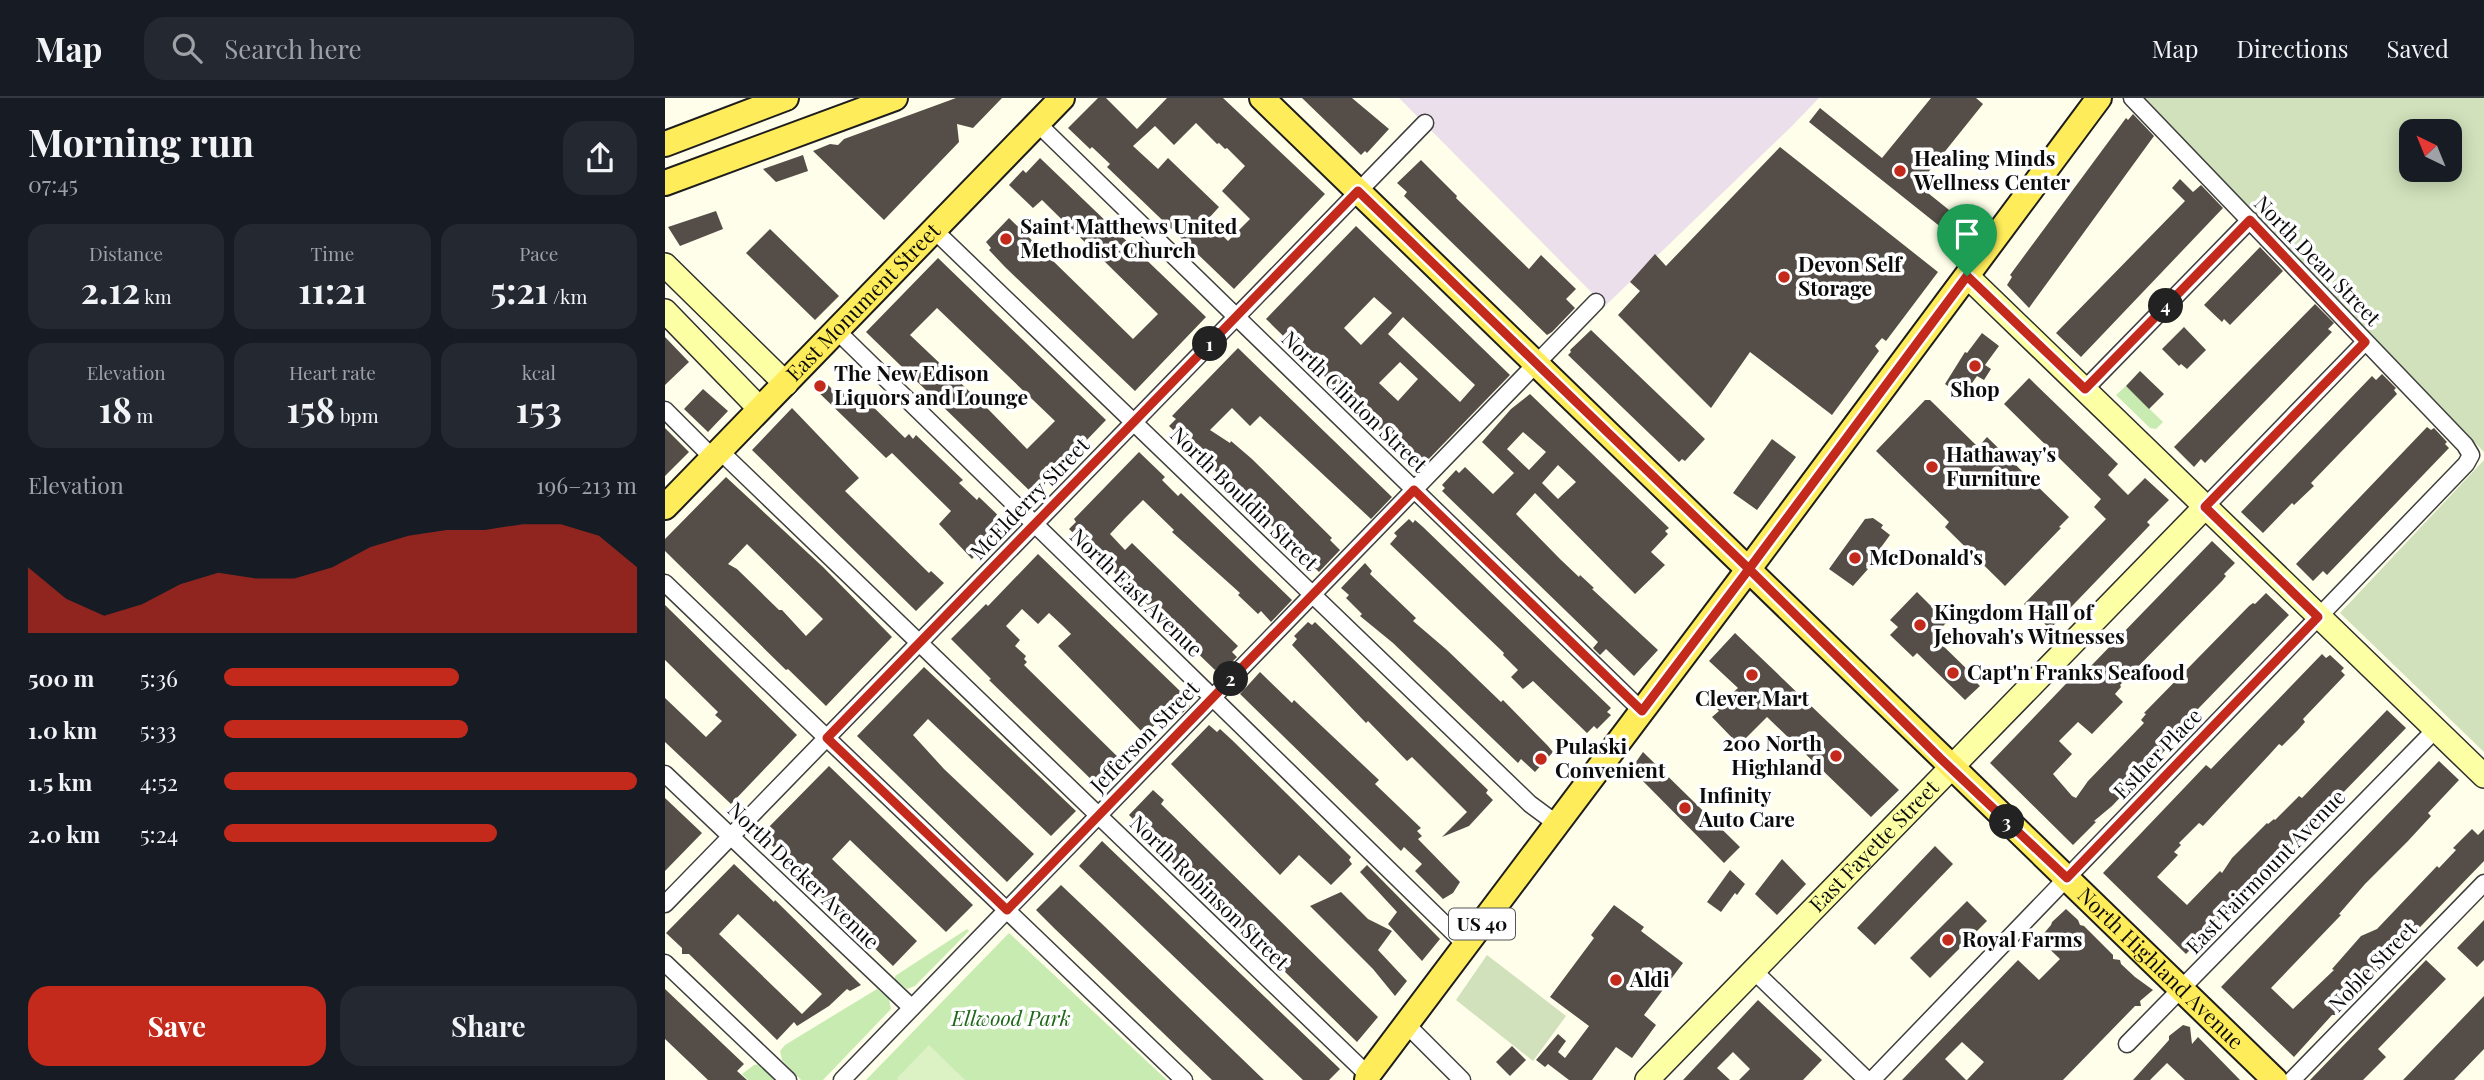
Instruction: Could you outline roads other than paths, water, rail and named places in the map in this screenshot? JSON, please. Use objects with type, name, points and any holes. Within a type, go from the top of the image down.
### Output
[{"type":"main road","points":[[665,144],[786,98]]},
{"type":"main road","points":[[665,183],[895,98]]},
{"type":"main road","name":"East Monument Street","points":[[665,507],[1062,98]]},
{"type":"main road","name":"North Highland Avenue","points":[[1262,98],[2275,1080]]},
{"type":"main road","name":"US 40","points":[[1364,1078],[1749,569],[2099,98]]},
{"type":"street","name":"North Dean Street","points":[[2131,98],[2471,455]]},
{"type":"street","name":"North Clinton Street","points":[[1037,123],[1642,711]]},
{"type":"street","name":"McElderry Street","points":[[665,904],[1425,123]]},
{"type":"street","points":[[2085,389],[2250,220]]},
{"type":"street","name":"North Bouldin Street","points":[[934,230],[1530,804],[1557,824]]},
{"type":"street","points":[[665,265],[786,384]]},
{"type":"street","points":[[1967,276],[2484,776]]},
{"type":"street","name":"Jefferson Street","points":[[842,1080],[1596,302]]},
{"type":"street","points":[[665,312],[760,409]]},
{"type":"street","name":"North East Avenue","points":[[836,330],[1466,945]]},
{"type":"street","name":"East Fayette Street","points":[[1647,1080],[2365,342]]},
{"type":"street","name":"North Robinson Street","points":[[665,411],[716,454],[920,642],[1364,1078]]},
{"type":"street","name":"Esther Place","points":[[1870,1080],[2466,464],[2471,455]]},
{"type":"street","points":[[665,583],[1184,1080]]},
{"type":"street","name":"East Fairmount Avenue","points":[[2127,1044],[2436,729]]},
{"type":"street","name":"North Decker Avenue","points":[[665,774],[912,1008]]},
{"type":"street","name":"Noble Street","points":[[2292,1080],[2484,883]]},
{"type":"street","points":[[665,963],[788,1080]]},
{"type":"street","points":[[1754,971],[1870,1080]]},
{"type":"street","points":[[1406,1024],[1462,1080]]},
{"type":"place","name":"Healing Minds Wellness Center","points":[[1900,171]]},
{"type":"place","name":"Saint Matthews United Methodist Church","points":[[1006,239]]},
{"type":"place","name":"Devon Self Storage","points":[[1784,277]]},
{"type":"place","name":"Shop","points":[[1975,366]]},
{"type":"place","name":"The New Edison Liquors and Lounge","points":[[820,386]]},
{"type":"place","name":"Hathaway's Furniture","points":[[1932,467]]},
{"type":"place","name":"McDonald's","points":[[1855,558]]},
{"type":"place","name":"Kingdom Hall of Jehovah's Witnesses","points":[[1920,625]]},
{"type":"place","name":"Capt'n Franks Seafood","points":[[1953,673]]},
{"type":"place","name":"Clever Mart","points":[[1752,675]]},
{"type":"place","name":"200 North Highland","points":[[1836,756]]},
{"type":"place","name":"Pulaski Convenient","points":[[1541,759]]},
{"type":"place","name":"Infinity Auto Care","points":[[1685,808]]},
{"type":"place","name":"Royal Farms","points":[[1948,940]]},
{"type":"place","name":"Aldi","points":[[1616,980]]},
{"type":"park label","name":"Ellwood Park","points":[[1011,1019]]}]
